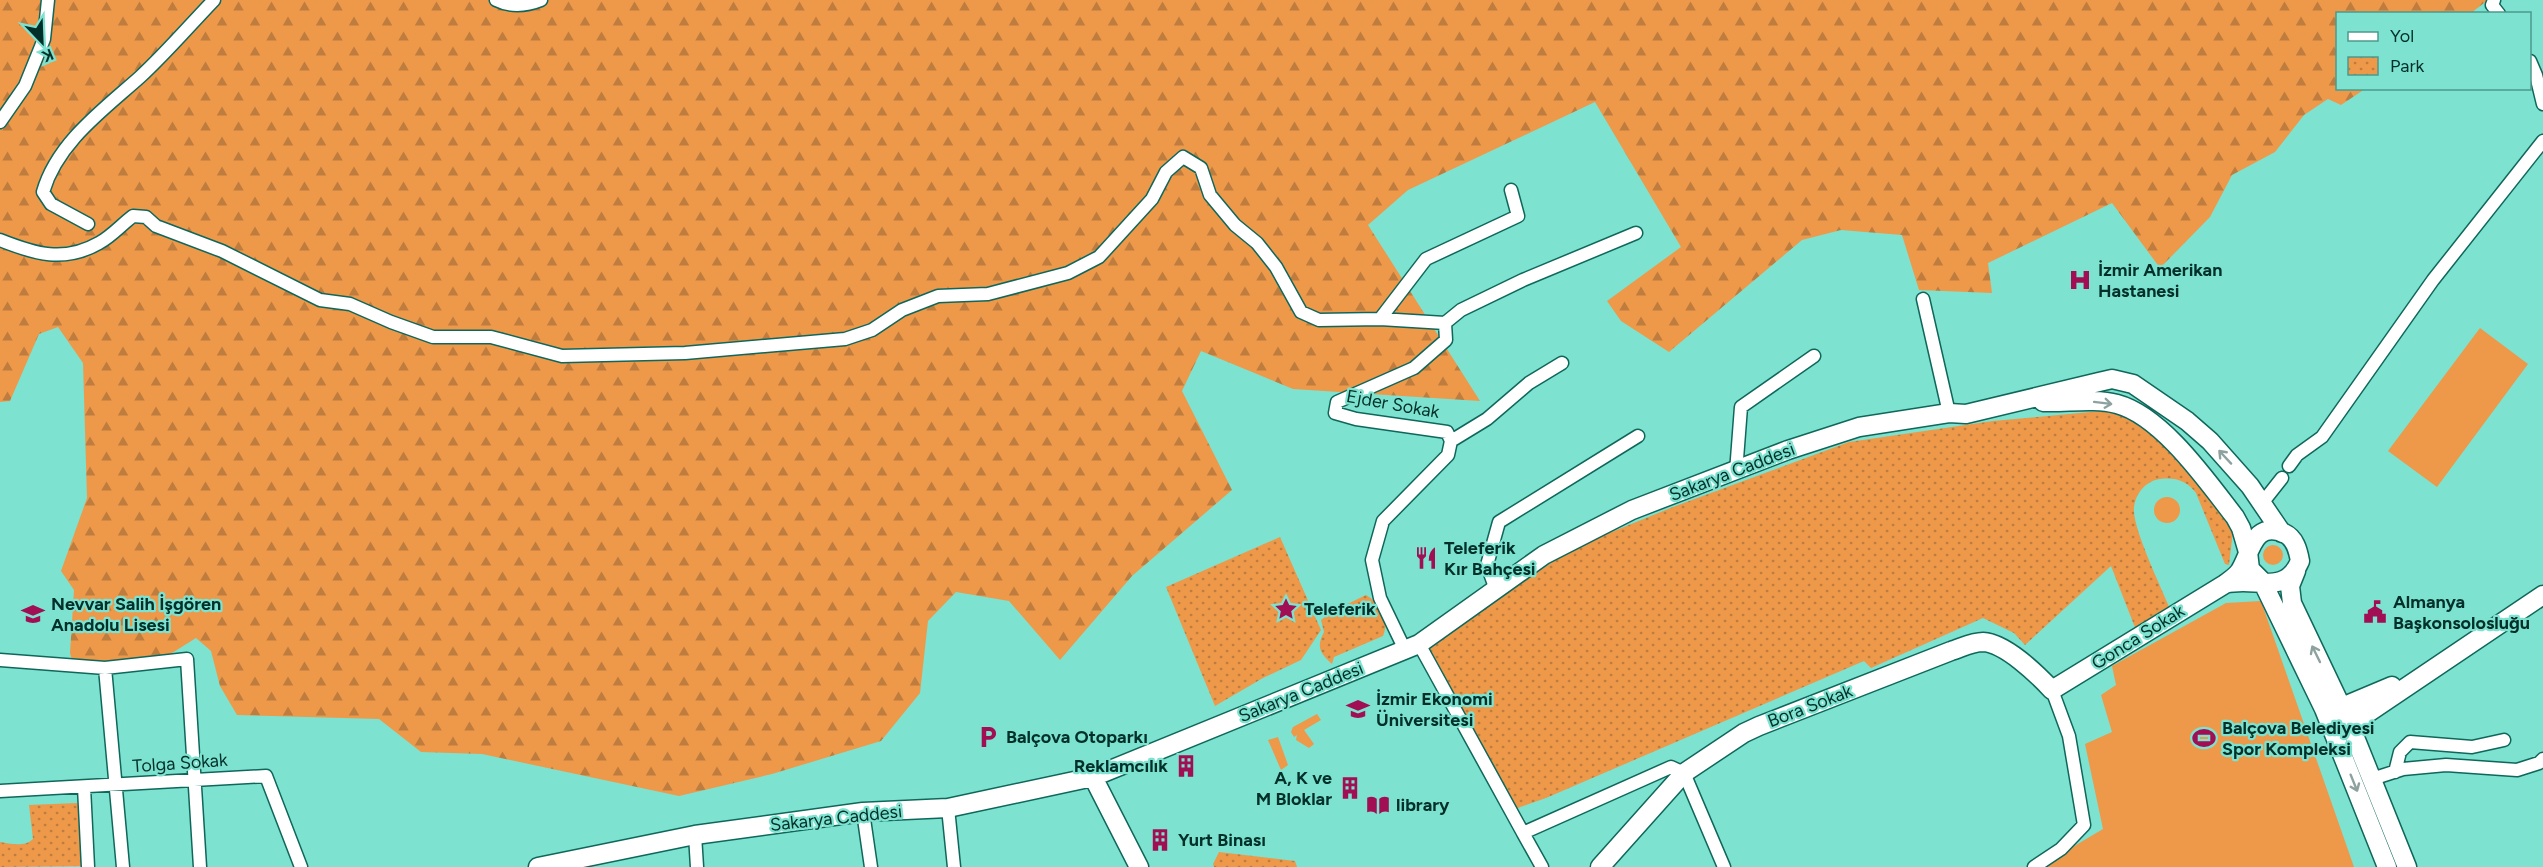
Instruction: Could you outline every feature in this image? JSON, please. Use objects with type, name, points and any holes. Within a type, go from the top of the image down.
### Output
[{"type":"main road","name":"Sakarya Caddesi","points":[[538,867],[694,835],[863,812],[948,808],[1093,777],[1412,647],[1544,555],[1632,510],[1737,472],[1788,450],[1859,427],[1949,413],[1966,414],[2099,381],[2123,380],[2133,384],[2187,421],[2210,441],[2263,502],[2282,532]]},
{"type":"main road","name":"Sakarya Caddesi","points":[[2024,401],[2096,401],[2116,404],[2141,416],[2183,454],[2235,517],[2248,552]]},
{"type":"main road","points":[[2225,585],[2239,572],[2254,540],[2260,535],[2268,531],[2282,532],[2294,541],[2300,561],[2290,586],[2292,603],[2333,708],[2388,867]]},
{"type":"main road","points":[[2248,552],[2250,569],[2262,581],[2333,708],[2350,725],[2407,867]]},
{"type":"main road","points":[[2225,585],[2238,581],[2262,581],[2276,584],[2290,577],[2296,570]]},
{"type":"main road","name":"Gonca Sokak","points":[[2052,690],[2225,585]]},
{"type":"main road","points":[[2350,725],[2543,595]]},
{"type":"main road","name":"Bora Sokak","points":[[1600,867],[1684,773],[1744,733],[1759,726],[1982,642],[1997,646],[2016,658],[2052,690]]},
{"type":"main road","points":[[2333,708],[2432,669]]},
{"type":"main road","points":[[1093,777],[1139,867]]},
{"type":"street","points":[[0,122],[25,86],[44,39],[48,0]]},
{"type":"street","points":[[88,224],[51,204],[43,192],[48,173],[89,120],[141,76],[214,0]]},
{"type":"street","points":[[496,0],[507,6],[532,4],[541,0]]},
{"type":"street","points":[[2531,66],[2536,75],[2543,104]]},
{"type":"street","points":[[2289,466],[2296,456],[2322,437],[2433,280],[2543,141]]},
{"type":"street","points":[[0,240],[46,256],[79,253],[100,243],[133,216],[146,217],[156,226],[222,251],[320,300],[351,304],[433,337],[491,337],[562,356],[686,353],[845,339],[872,330],[902,310],[938,296],[988,294],[1068,273],[1099,257],[1152,200],[1166,172],[1183,157],[1201,168],[1210,195],[1235,225],[1257,243],[1276,267],[1301,312],[1319,320],[1380,319],[1445,323],[1461,310],[1523,280],[1635,233]]},
{"type":"street","points":[[1380,319],[1426,259],[1518,216],[1511,190]]},
{"type":"street","points":[[1923,299],[1949,413]]},
{"type":"street","name":"Ejder Sokak","points":[[1445,323],[1446,340],[1414,368],[1337,402],[1335,413],[1356,419],[1447,432],[1451,441],[1448,455],[1383,521],[1372,560],[1380,598],[1412,647],[1542,867]]},
{"type":"street","points":[[1737,472],[1741,407],[1814,356]]},
{"type":"street","points":[[1451,441],[1487,419],[1529,382],[1562,363]]},
{"type":"street","points":[[1496,590],[1487,565],[1499,522],[1638,436]]},
{"type":"street","points":[[2263,502],[2282,478]]},
{"type":"street","points":[[0,660],[105,668],[187,659],[200,867]]},
{"type":"street","points":[[105,668],[123,867]]},
{"type":"street","points":[[2034,867],[2061,849],[2084,825],[2069,736],[2052,690]]},
{"type":"street","points":[[2395,772],[2400,752],[2410,742],[2472,747],[2504,740]]},
{"type":"street","points":[[2372,779],[2395,772],[2446,765],[2517,770],[2543,759]]},
{"type":"street","points":[[1523,833],[1671,767],[1684,773],[1724,867]]},
{"type":"street","name":"Tolga Sokak","points":[[0,791],[266,776],[301,867]]},
{"type":"street","points":[[84,787],[88,867]]},
{"type":"street","points":[[948,808],[954,867]]},
{"type":"street","points":[[863,812],[871,867]]},
{"type":"street","points":[[694,835],[697,867]]},
{"type":"green space","points":[[0,0],[2488,0],[2472,12],[2336,12],[2336,90],[2364,90],[2341,105],[2328,99],[2304,115],[2275,152],[2232,175],[2210,217],[2160,268],[2112,203],[1988,263],[1992,293],[1919,290],[1902,235],[1841,230],[1802,240],[1669,352],[1621,321],[1607,301],[1681,247],[1595,102],[1408,190],[1368,225],[1480,401],[1293,389],[1201,351],[1182,391],[1232,490],[1132,576],[1060,660],[1009,601],[956,592],[928,621],[920,693],[881,741],[772,774],[679,796],[482,754],[421,752],[379,719],[237,715],[220,686],[211,651],[196,638],[164,658],[74,667],[70,653],[74,590],[61,571],[87,498],[83,363],[58,327],[39,334],[10,401],[0,402]]},
{"type":"green space","points":[[2480,328],[2528,364],[2437,487],[2388,451]]},
{"type":"green space","points":[[2101,411],[2126,416],[2157,438],[2223,513],[2233,531],[2229,565],[2225,564],[2193,489],[2181,481],[2171,479],[2154,480],[2144,486],[2135,501],[2135,521],[2143,546],[2170,609],[2136,630],[2111,566],[2025,645],[2014,633],[1983,618],[1871,668],[1864,661],[1546,798],[1515,809],[1427,646],[1575,547],[1673,507],[1849,442],[1993,421]]},
{"type":"green space","points":[[2167,497],[2176,501],[2180,510],[2176,519],[2167,523],[2158,519],[2154,510],[2158,501]]},
{"type":"green space","points":[[1280,537],[1321,630],[1301,660],[1263,678],[1215,706],[1166,587]]},
{"type":"green space","points":[[2273,545],[2280,548],[2283,555],[2280,562],[2273,565],[2266,562],[2263,555],[2266,548]]},
{"type":"green space","points":[[1366,595],[1383,612],[1385,630],[1383,636],[1334,657],[1332,664],[1320,650],[1324,632],[1321,620],[1331,612]]},
{"type":"green space","name":"Balçova Belediyesi Spor Kompleksi","points":[[2261,601],[2354,867],[2039,867],[2103,829],[2085,744],[2112,732],[2101,695],[2116,685],[2112,666],[2226,603]]},
{"type":"green space","points":[[1317,714],[1321,720],[1304,730],[1314,744],[1309,748],[1296,740],[1297,735],[1294,737],[1291,732],[1293,727]]},
{"type":"green space","points":[[1278,737],[1288,765],[1281,770],[1268,740]]},
{"type":"green space","points":[[77,803],[81,814],[84,866],[0,867],[0,842],[22,844],[33,839],[29,805]]},
{"type":"green space","points":[[1219,852],[1295,861],[1297,867],[1214,867],[1213,864]]},
{"type":"place","name":"İzmir Amerikan Hastanesi","points":[[2080,280]]},
{"type":"place","name":"Teleferik Kır Bahçesi","points":[[1426,558]]},
{"type":"place","name":"Teleferik","points":[[1286,609]]},
{"type":"place","name":"Almanya Başkonsolosluğu","points":[[2375,612]]},
{"type":"place","name":"Nevvar Salih İşgören Anadolu Lisesi","points":[[33,614]]},
{"type":"place","name":"İzmir Ekonomi Üniversitesi","points":[[1358,709]]},
{"type":"place","name":"Balçova Otoparkı","points":[[988,737]]},
{"type":"place","name":"Balçova Belediyesi Spor Kompleksi","points":[[2204,738]]},
{"type":"place","name":"Reklamcılık","points":[[1186,766]]},
{"type":"place","name":"A, K ve M Bloklar","points":[[1350,788]]},
{"type":"place","name":"library","points":[[1378,805]]},
{"type":"place","name":"Yurt Binası","points":[[1160,840]]}]
